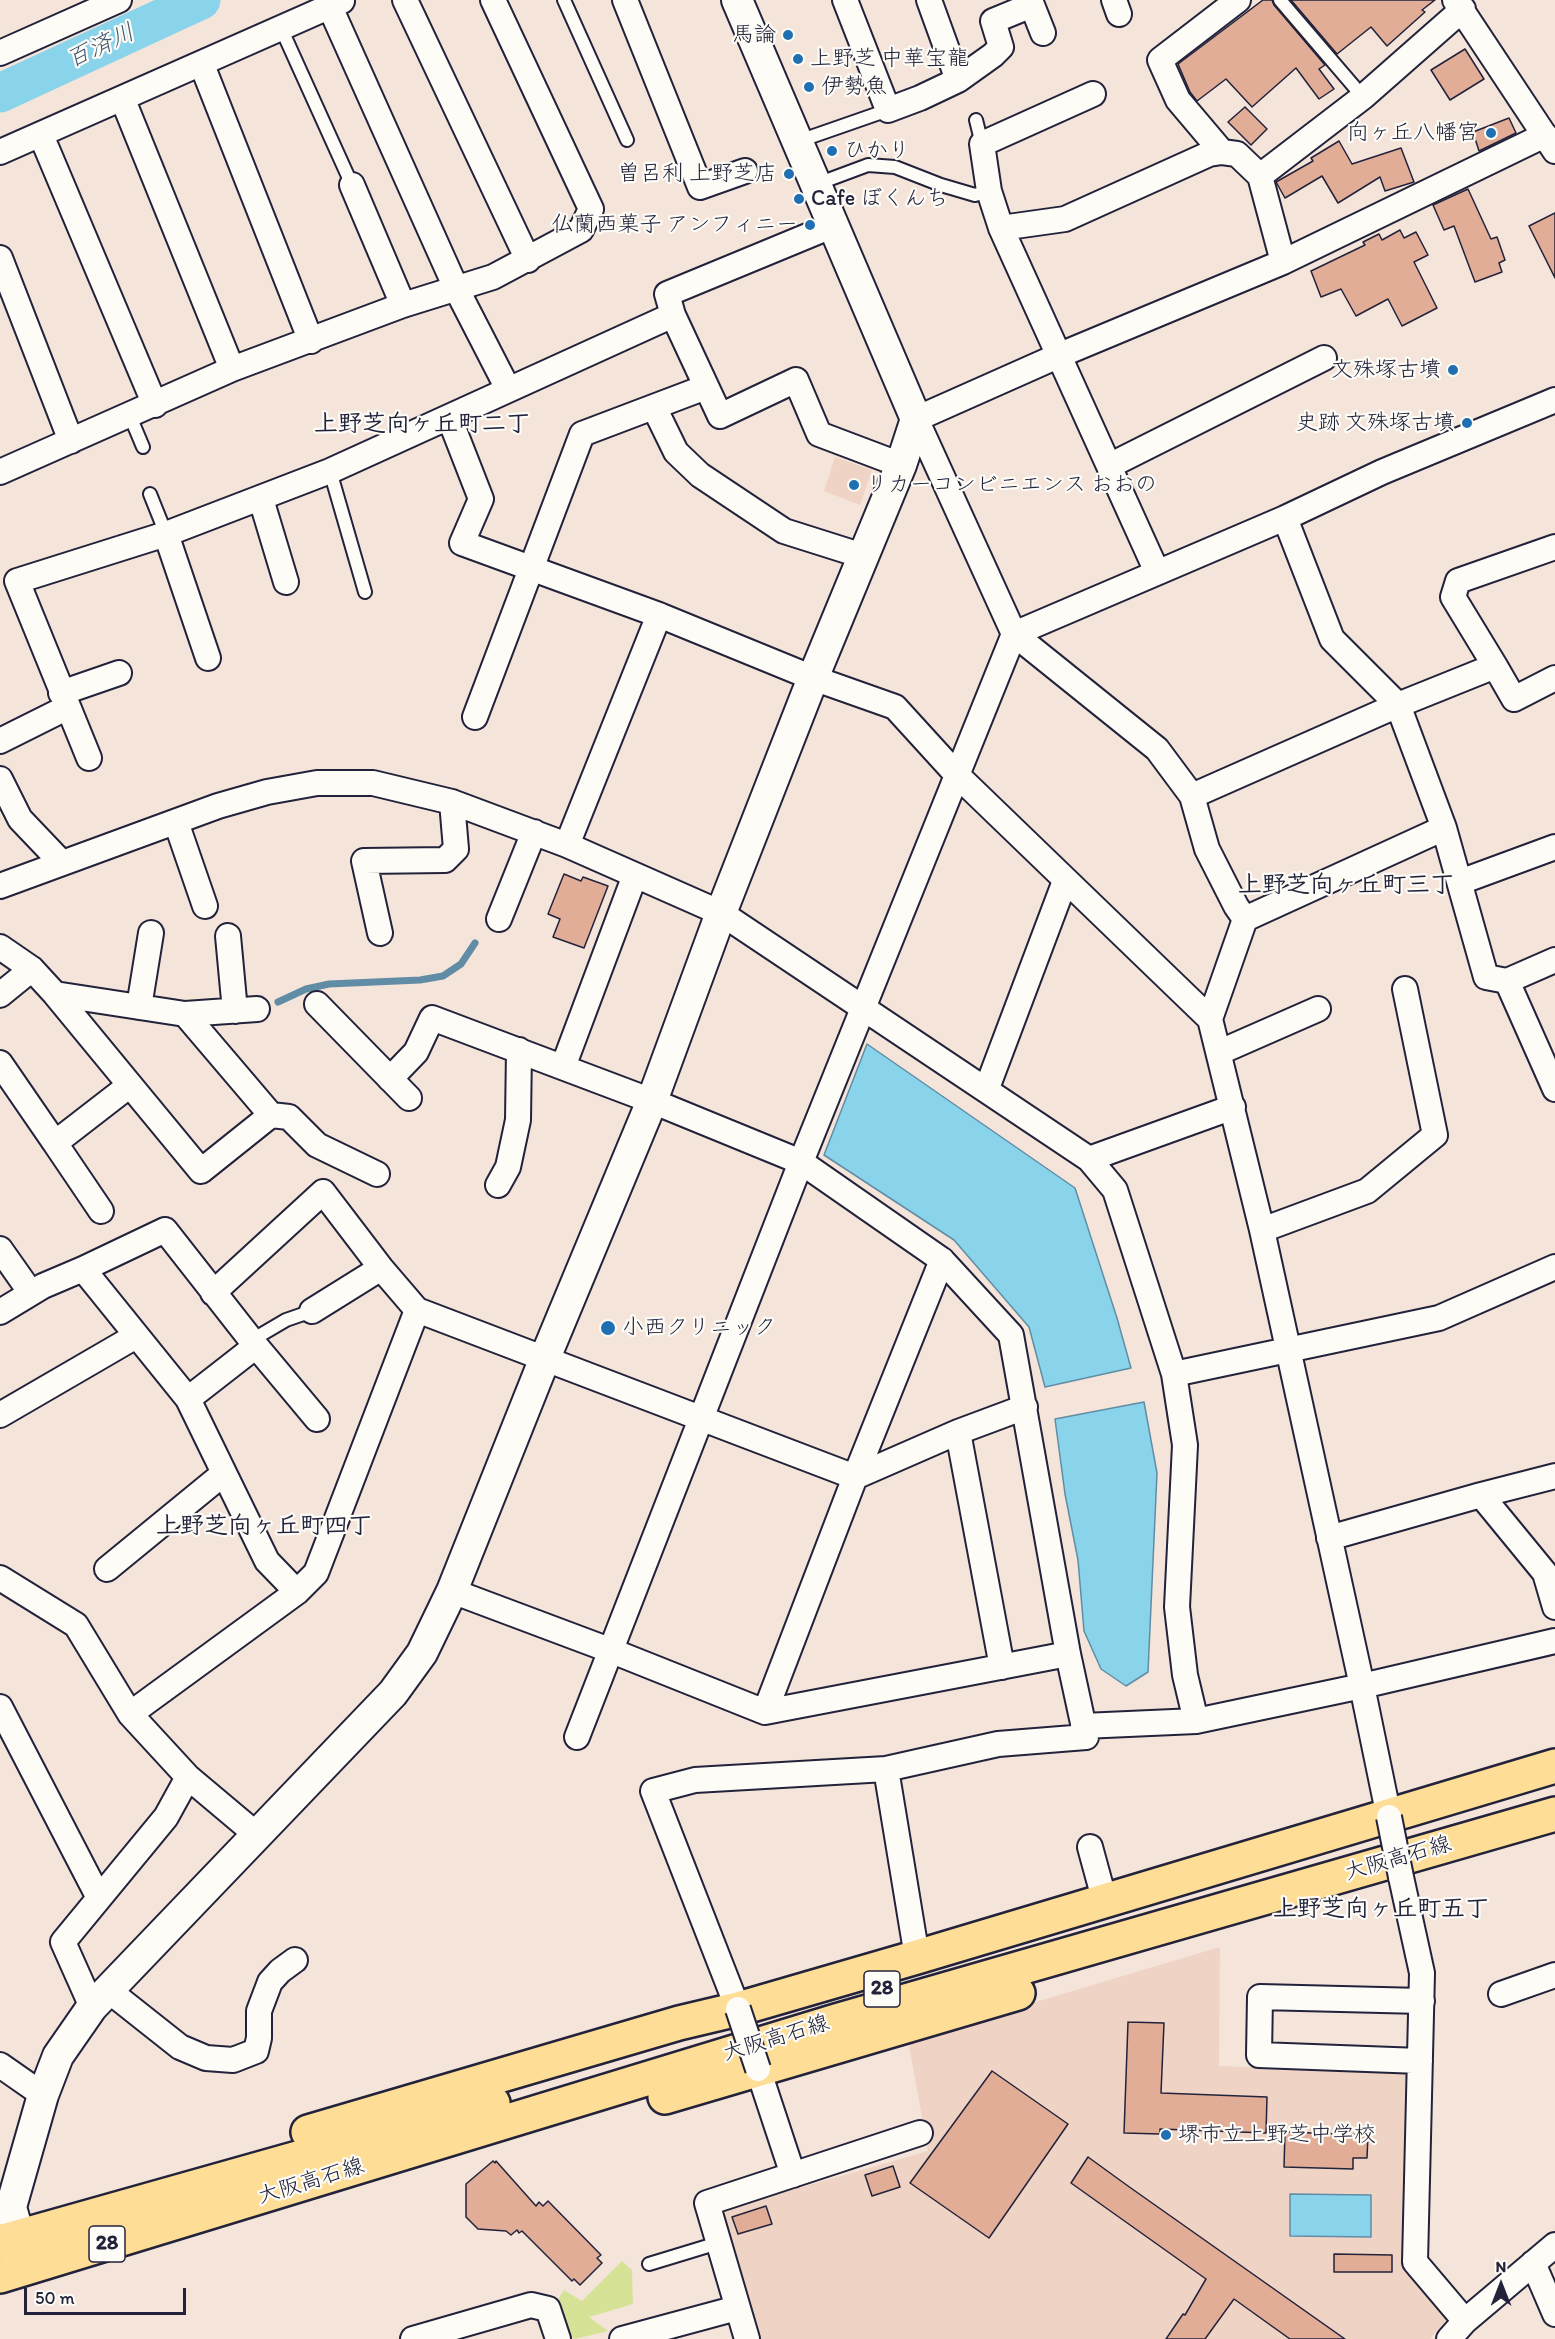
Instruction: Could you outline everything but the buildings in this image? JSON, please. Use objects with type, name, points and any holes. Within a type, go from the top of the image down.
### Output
[{"type":"main road","points":[[1555,1766],[1105,1902],[738,2009],[679,2023],[291,2137],[212,2197],[251,2216],[284,2210],[1401,1877],[1555,1834]]},
{"type":"main road","name":"大阪高石線","points":[[0,2276],[212,2197],[439,2118],[1555,1795]]},
{"type":"main road","name":"大阪高石線","points":[[9,2239],[212,2197],[836,2021],[1555,1814]]},
{"type":"street","points":[[0,53],[118,0]]},
{"type":"street","points":[[405,0],[528,260]]},
{"type":"street","points":[[0,472],[232,369],[403,306],[493,277],[581,231],[591,209],[493,0]]},
{"type":"street","points":[[625,0],[700,187],[745,171]]},
{"type":"street","points":[[737,0],[916,419],[1014,634],[1157,750],[1192,796],[1208,849],[1236,906],[1245,919]]},
{"type":"street","points":[[845,0],[888,110],[958,80],[993,55],[1001,47],[993,21],[1031,3],[1043,33]]},
{"type":"street","points":[[929,0],[958,80]]},
{"type":"street","points":[[1222,152],[1178,100],[1160,60],[1238,0]]},
{"type":"street","points":[[0,153],[337,3],[456,288],[508,389]]},
{"type":"street","points":[[9,2239],[11,2207],[43,2095],[58,2056],[100,1998],[393,1694],[422,1653],[452,1591],[545,1358],[652,1101],[721,913],[813,678],[901,465],[916,419],[1060,355],[1284,262],[1550,143],[1459,5],[1363,97],[1260,176]]},
{"type":"street","points":[[202,65],[310,341]]},
{"type":"street","points":[[1093,94],[982,144],[989,191],[1001,228],[1157,572]]},
{"type":"street","points":[[123,100],[232,369]]},
{"type":"street","points":[[41,135],[155,405]]},
{"type":"street","points":[[1001,228],[1065,219],[1209,154],[1222,152],[1238,154],[1260,176],[1284,262]]},
{"type":"street","points":[[352,185],[403,306]]},
{"type":"street","points":[[834,225],[667,294],[674,315],[720,416],[796,380],[819,434],[901,465]]},
{"type":"street","points":[[0,258],[71,441]]},
{"type":"street","points":[[89,758],[17,581],[166,534],[261,499],[330,471],[674,315]]},
{"type":"street","points":[[1109,466],[1324,358]]},
{"type":"street","points":[[475,717],[582,434],[706,387]]},
{"type":"street","points":[[577,1737],[801,1162],[1014,634],[1285,518],[1382,472],[1555,400]]},
{"type":"street","points":[[654,407],[676,452],[700,475],[784,531],[863,556]]},
{"type":"street","points":[[449,417],[481,499],[462,543],[659,615],[813,678],[895,707],[957,775],[1210,1019],[1220,1052],[1262,1230],[1422,1973],[1415,2262],[1457,2330],[1555,2245]]},
{"type":"street","points":[[261,499],[286,582]]},
{"type":"street","points":[[1285,518],[1332,639],[1398,705],[1444,828],[1486,977],[1507,981],[1555,960]]},
{"type":"street","points":[[166,534],[208,658]]},
{"type":"street","points":[[1555,547],[1458,581],[1453,597],[1514,699],[1555,678]]},
{"type":"street","points":[[567,845],[659,615]]},
{"type":"street","points":[[1192,796],[1398,705],[1495,666]]},
{"type":"street","points":[[0,741],[64,700],[119,673]]},
{"type":"street","points":[[0,778],[20,819],[61,862]]},
{"type":"street","points":[[0,886],[218,806],[267,792],[317,783],[373,783],[452,802],[567,845],[721,913],[987,1088],[1089,1159],[1115,1190],[1174,1374],[1185,1445],[1177,1607],[1185,1675],[1196,1721]]},
{"type":"street","points":[[380,933],[364,861],[445,860],[456,849],[452,802]]},
{"type":"street","points":[[176,822],[205,906]]},
{"type":"street","points":[[1210,1019],[1245,919],[1444,828]]},
{"type":"street","points":[[499,919],[534,832]]},
{"type":"street","points":[[1460,882],[1555,847]]},
{"type":"street","points":[[563,1067],[630,873]]},
{"type":"street","points":[[987,1088],[1065,881]]},
{"type":"street","points":[[139,1007],[151,933]]},
{"type":"street","points":[[55,994],[185,1014],[246,1010],[228,936]]},
{"type":"street","points":[[0,947],[32,969],[55,994],[201,1171],[271,1115]]},
{"type":"street","points":[[0,995],[32,969]]},
{"type":"street","points":[[1507,981],[1555,1089]]},
{"type":"street","points":[[1262,1230],[1367,1191],[1435,1135],[1405,988]]},
{"type":"street","points":[[317,1004],[409,1098]]},
{"type":"street","points":[[1220,1052],[1318,1009]]},
{"type":"street","points":[[185,1014],[271,1115],[289,1117],[317,1145],[377,1174]]},
{"type":"street","points":[[390,1079],[416,1052],[432,1018],[652,1101],[801,1162],[942,1260],[1011,1335],[1084,1731]]},
{"type":"street","points":[[498,1185],[508,1167],[518,1120],[519,1050]]},
{"type":"street","points":[[0,1063],[101,1211]]},
{"type":"street","points":[[55,1143],[130,1085]]},
{"type":"street","points":[[1089,1159],[1233,1107]]},
{"type":"street","points":[[213,1293],[323,1192],[349,1160]]},
{"type":"street","points":[[323,1192],[381,1268],[417,1310],[855,1477],[958,1432],[1025,1407]]},
{"type":"street","points":[[0,1312],[43,1286],[165,1230],[213,1293],[317,1419]]},
{"type":"street","points":[[0,1249],[31,1293]]},
{"type":"street","points":[[765,1712],[855,1477],[942,1260]]},
{"type":"street","points":[[1174,1374],[1439,1318],[1555,1267]]},
{"type":"street","points":[[312,1311],[381,1268]]},
{"type":"street","points":[[83,1269],[189,1399],[223,1474],[267,1561],[297,1592]]},
{"type":"street","points":[[130,1714],[297,1592],[316,1573],[417,1310]]},
{"type":"street","points":[[0,1415],[136,1336]]},
{"type":"street","points":[[189,1399],[254,1343]]},
{"type":"street","points":[[958,1432],[1002,1666]]},
{"type":"street","points":[[107,1569],[223,1474]]},
{"type":"street","points":[[1329,1538],[1555,1476]]},
{"type":"street","points":[[1481,1495],[1545,1573],[1555,1607]]},
{"type":"street","points":[[0,1578],[76,1625],[130,1714],[189,1777],[257,1834]]},
{"type":"street","points":[[452,1591],[765,1712],[1068,1654]]},
{"type":"street","points":[[793,2175],[738,2009],[653,1791],[695,1780],[886,1769],[998,1744],[1084,1731],[1196,1721],[1362,1686],[1555,1641]]},
{"type":"street","points":[[0,1707],[99,1898]]},
{"type":"street","points":[[886,1769],[917,1957]]},
{"type":"street","points":[[189,1777],[166,1816],[63,1942],[100,1998],[180,2047],[206,2058],[233,2060],[256,2051],[259,2038],[259,2011],[270,1982],[295,1960]]},
{"type":"street","points":[[1090,1847],[1105,1902]]},
{"type":"street","points":[[1501,1994],[1555,1975]]},
{"type":"street","points":[[1420,2061],[1259,2055],[1260,1997],[1422,2001]]},
{"type":"street","points":[[0,2065],[43,2095]]},
{"type":"street","points":[[747,2339],[707,2204],[920,2133]]},
{"type":"street","points":[[1533,2264],[1555,2314]]},
{"type":"street","points":[[413,2339],[531,2305],[548,2309],[558,2339]]},
{"type":"street","points":[[622,2339],[737,2308]]},
{"type":"lane","points":[[564,0],[627,140]]},
{"type":"lane","points":[[1280,0],[1363,97]]},
{"type":"lane","points":[[281,28],[352,185]]},
{"type":"lane","points":[[798,141],[888,110]]},
{"type":"lane","points":[[976,120],[982,144]]},
{"type":"lane","points":[[817,184],[868,165],[895,167],[975,195],[989,191]]},
{"type":"lane","points":[[130,416],[143,447]]},
{"type":"lane","points":[[330,471],[365,592]]},
{"type":"lane","points":[[150,494],[166,534]]},
{"type":"lane","points":[[590,964],[630,873]]},
{"type":"lane","points":[[254,1343],[286,1320],[312,1311]]},
{"type":"lane","points":[[649,2264],[718,2243]]},
{"type":"shaded area","points":[[835,457],[872,470],[860,505],[824,491]]},
{"type":"shaded area","name":"堺市立上野芝中学校","points":[[1220,1947],[1219,2066],[1400,2072],[1407,2076],[1404,2270],[1447,2311],[1448,2318],[1430,2339],[760,2339],[722,2218],[725,2209],[928,2151],[908,2040]]},
{"type":"green space","points":[[622,2261],[632,2270],[633,2304],[589,2317],[608,2331],[575,2339],[568,2334],[558,2299],[564,2290],[582,2301]]},
{"type":"water","points":[[867,1044],[1075,1188],[1131,1368],[1045,1387],[1029,1327],[954,1240],[824,1155]]},
{"type":"water","points":[[1144,1402],[1157,1473],[1148,1672],[1126,1686],[1101,1669],[1084,1631],[1078,1560],[1065,1494],[1055,1419]]},
{"type":"water","points":[[1290,2194],[1371,2195],[1371,2237],[1290,2236]]},
{"type":"waterway","name":"百済川","points":[[0,93],[201,0]]},
{"type":"waterway","points":[[278,1002],[306,989],[329,984],[420,980],[443,976],[461,964],[475,943]]},
{"type":"place","name":"馬論","points":[[788,35]]},
{"type":"place","name":"上野芝 中華宝龍","points":[[798,59]]},
{"type":"place","name":"伊勢魚","points":[[809,87]]},
{"type":"place","name":"向ヶ丘八幡宮","points":[[1491,133]]},
{"type":"place","name":"ひかり","points":[[832,151]]},
{"type":"place","name":"曽呂利 上野芝店","points":[[789,174]]},
{"type":"place","name":"Cafe ぼくんち","points":[[799,199]]},
{"type":"place","name":"仏蘭西菓子 アンフィニー","points":[[810,225]]},
{"type":"place","name":"文殊塚古墳","points":[[1453,370]]},
{"type":"place","name":"史跡 文殊塚古墳","points":[[1467,423]]},
{"type":"place","name":"リカーコンビニエンス おおの","points":[[854,485]]},
{"type":"place","name":"小西クリニック","points":[[608,1328]]},
{"type":"place","name":"堺市立上野芝中学校","points":[[1166,2135]]},
{"type":"district","name":"上野芝向ヶ丘町二丁","points":[[422,425]]},
{"type":"district","name":"上野芝向ヶ丘町三丁","points":[[1346,886]]},
{"type":"district","name":"上野芝向ヶ丘町四丁","points":[[264,1527]]},
{"type":"district","name":"上野芝向ヶ丘町五丁","points":[[1381,1910]]}]
